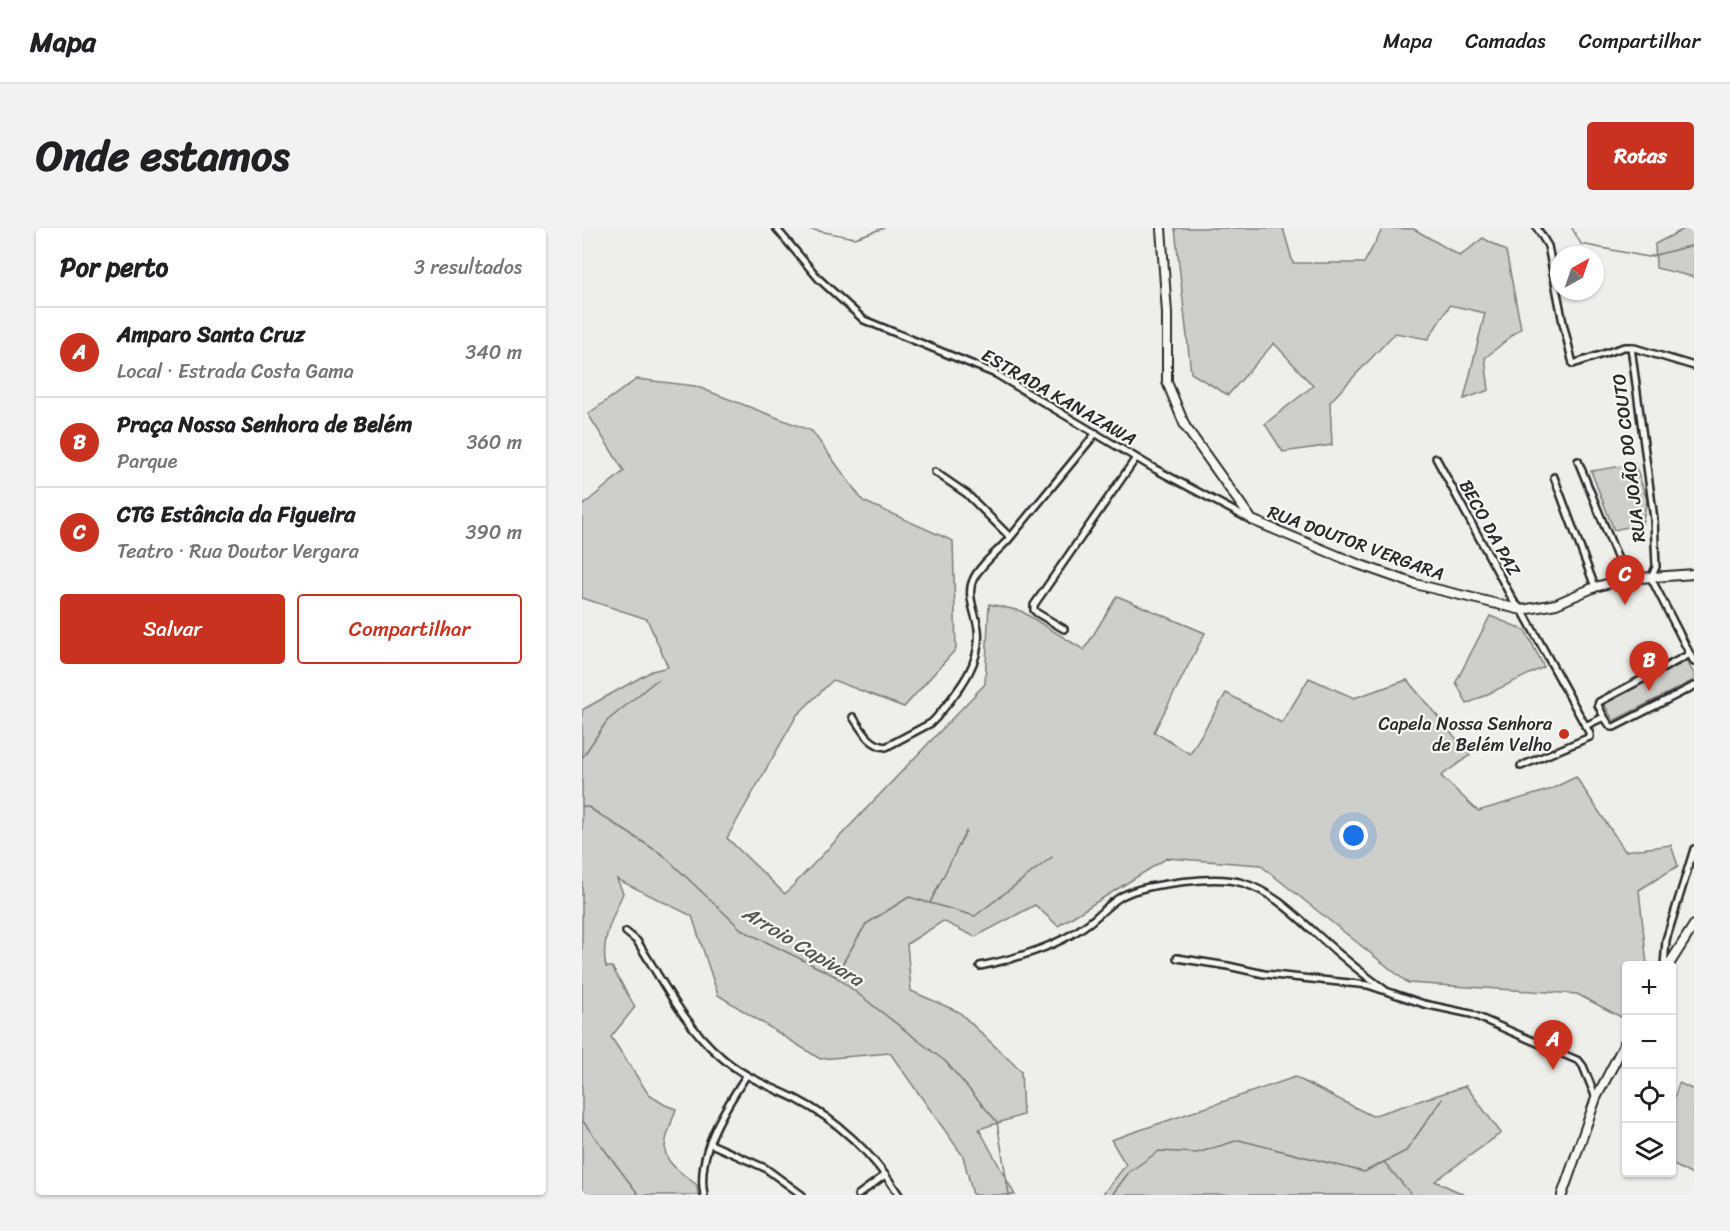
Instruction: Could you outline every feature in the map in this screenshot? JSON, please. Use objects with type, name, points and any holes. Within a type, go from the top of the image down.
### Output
[{"type":"main road","points":[[1161,228],[1167,313],[1167,382],[1185,426],[1252,520]]},
{"type":"main road","name":"RUA DOUTOR VERGARA","points":[[1252,520],[1415,584],[1522,610],[1556,604],[1595,587],[1626,579],[1694,574]]},
{"type":"main road","points":[[1669,961],[1694,925]]},
{"type":"main road","points":[[1562,1195],[1596,1098],[1622,1049]]},
{"type":"street","name":"ESTRADA KANAZAWA","points":[[776,228],[819,279],[864,320],[996,374],[1136,458],[1252,520]]},
{"type":"street","points":[[1537,228],[1548,246],[1573,364],[1631,347],[1694,366]]},
{"type":"street","name":"RUA JOÃO DO COUTO","points":[[1631,347],[1654,519],[1656,567],[1651,578]]},
{"type":"street","points":[[854,717],[870,741],[878,746],[886,747],[931,723],[966,680],[974,659],[978,630],[970,595],[971,583],[1096,433]]},
{"type":"street","points":[[1064,629],[1037,613],[1034,605],[1136,458]]},
{"type":"street","name":"BECO DA PAZ","points":[[1436,458],[1514,602],[1522,610],[1585,726]]},
{"type":"street","points":[[1578,461],[1626,579]]},
{"type":"street","points":[[935,472],[967,494],[1010,537]]},
{"type":"street","points":[[1554,477],[1595,587]]},
{"type":"street","points":[[1651,578],[1694,662]]},
{"type":"street","points":[[1690,654],[1599,702],[1598,705],[1611,727],[1614,727],[1694,686]]},
{"type":"street","points":[[1521,766],[1590,737],[1585,726],[1604,717]]},
{"type":"street","points":[[1666,961],[1666,940],[1694,849]]},
{"type":"street","points":[[980,966],[1007,961],[1052,943],[1086,926],[1123,895],[1150,886],[1214,879],[1243,883],[1271,896],[1298,915],[1352,965],[1385,990]]},
{"type":"street","points":[[626,932],[637,940],[697,1033],[719,1056],[746,1076],[796,1099],[825,1116],[854,1140],[885,1174],[899,1195]]},
{"type":"street","points":[[1177,958],[1279,976],[1368,985],[1424,1004],[1471,1014],[1572,1056],[1583,1066],[1596,1098]]},
{"type":"street","points":[[704,1195],[702,1171],[711,1144],[729,1104],[746,1076]]},
{"type":"street","points":[[711,1144],[765,1168],[802,1195]]},
{"type":"street","points":[[858,1195],[885,1174]]},
{"type":"shaded area","points":[[1175,228],[1283,228],[1293,263],[1364,263],[1383,228],[1414,229],[1460,256],[1483,238],[1506,251],[1521,328],[1485,358],[1489,390],[1464,399],[1485,313],[1450,305],[1428,339],[1395,333],[1330,402],[1332,445],[1283,452],[1265,424],[1313,386],[1274,343],[1228,395],[1191,373]]},
{"type":"shaded area","points":[[1686,228],[1694,228],[1694,277],[1656,268],[1655,244]]},
{"type":"shaded area","points":[[637,379],[695,386],[812,431],[863,501],[953,541],[956,649],[904,707],[833,680],[797,715],[727,838],[785,894],[985,684],[989,604],[1021,611],[1084,650],[1117,596],[1205,633],[1154,732],[1190,754],[1226,693],[1282,723],[1309,678],[1354,698],[1407,680],[1470,755],[1441,776],[1478,811],[1549,790],[1576,777],[1625,851],[1671,845],[1678,866],[1639,890],[1647,961],[1622,961],[1621,1017],[1577,994],[1408,983],[1260,865],[1167,858],[1058,926],[1035,905],[975,937],[943,921],[907,944],[911,991],[959,1012],[1021,1071],[1023,1115],[979,1129],[1015,1195],[973,1195],[963,1156],[890,1053],[820,1059],[718,995],[692,916],[617,879],[623,893],[608,929],[605,947],[606,967],[612,967],[635,1007],[611,1037],[649,1095],[676,1109],[667,1136],[666,1153],[674,1167],[697,1185],[698,1195],[582,1195],[582,710],[652,671],[668,667],[647,619],[582,598],[582,506],[624,471],[588,414]]},
{"type":"shaded area","points":[[1635,464],[1647,500],[1642,524],[1614,530],[1591,471]]},
{"type":"shaded area","points":[[1490,616],[1525,630],[1544,667],[1467,704],[1456,682]]},
{"type":"shaded area","points":[[1687,661],[1694,674],[1694,680],[1613,721],[1604,703]]},
{"type":"shaded area","points":[[1295,1077],[1372,1116],[1466,1086],[1501,1133],[1435,1181],[1465,1195],[1102,1195],[1126,1165],[1111,1140]]},
{"type":"shaded area","points":[[1679,1083],[1694,1090],[1694,1176],[1676,1166],[1676,1092]]},
{"type":"waterway","points":[[803,228],[855,238],[884,228]]},
{"type":"waterway","points":[[1572,228],[1581,244],[1648,257],[1694,245]]},
{"type":"waterway","points":[[582,758],[607,721],[658,679]]},
{"type":"waterway","name":"Arroio Capivara","points":[[582,806],[588,807],[663,855],[742,930],[835,976],[946,1062],[997,1122],[1009,1195]]},
{"type":"waterway","points":[[930,903],[966,831]]},
{"type":"waterway","points":[[835,976],[866,924],[909,897],[975,916],[1052,857]]},
{"type":"waterway","points":[[1112,1195],[1129,1172],[1159,1151],[1197,1153],[1239,1140],[1364,1172],[1406,1151],[1442,1099]]},
{"type":"waterway","points":[[582,1120],[639,1195]]},
{"type":"waterway","points":[[1384,1162],[1412,1195]]},
{"type":"place","name":"CTG Estância da Figueira","points":[[1625,605]]},
{"type":"place","name":"Praça Nossa Senhora de Belém","points":[[1649,691]]},
{"type":"place","name":"Capela Nossa Senhora de Belém Velho","points":[[1564,734]]},
{"type":"place","name":"Amparo Santa Cruz","points":[[1553,1070]]}]
